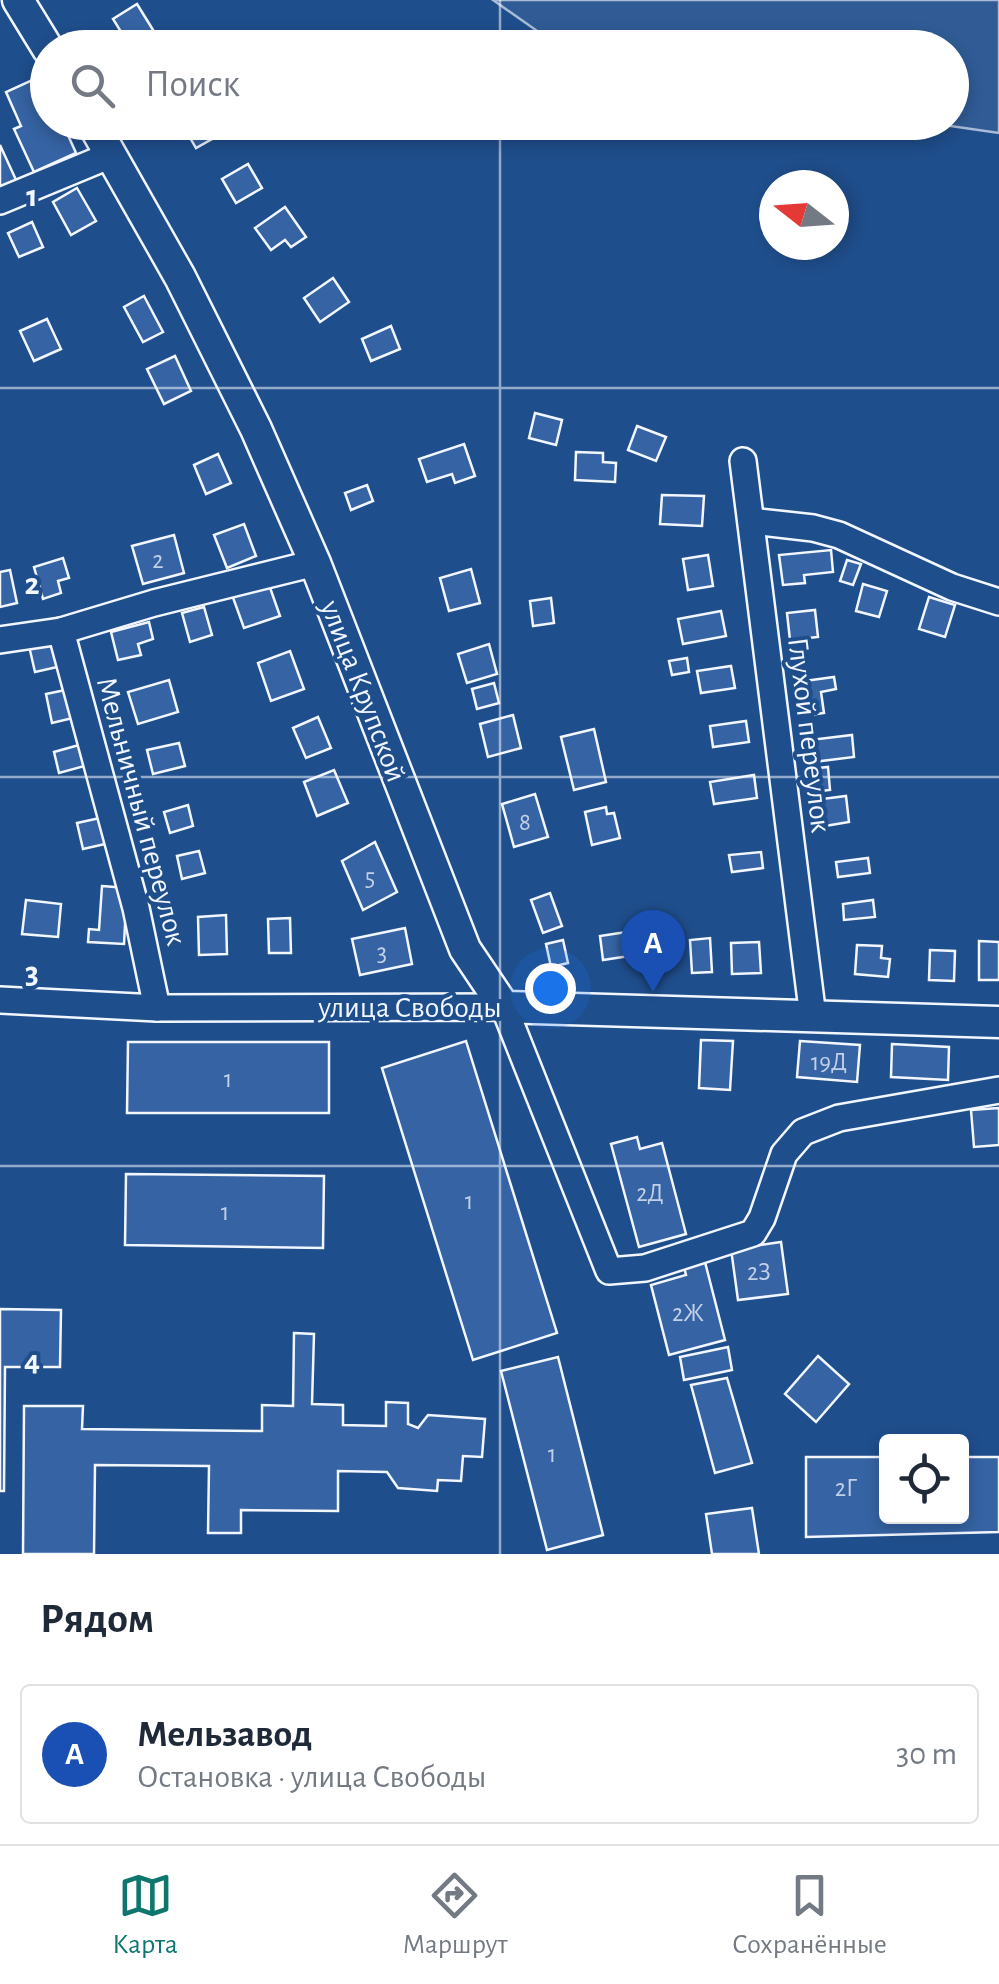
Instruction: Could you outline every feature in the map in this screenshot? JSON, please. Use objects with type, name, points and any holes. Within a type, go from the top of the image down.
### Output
[{"type":"main road","points":[[18,0],[36,30]]},
{"type":"main road","name":"улица Крупской","points":[[103,140],[197,310],[256,429],[315,563],[465,950],[504,1007]]},
{"type":"main road","name":"улица Свободы","points":[[504,1007],[999,1022]]},
{"type":"street","points":[[0,201],[111,154]]},
{"type":"street","name":"Глухой переулок","points":[[743,461],[813,1018]]},
{"type":"street","points":[[751,521],[839,535],[952,587],[999,602]]},
{"type":"street","points":[[0,640],[61,631],[315,563]]},
{"type":"street","name":"Мельничный переулок","points":[[61,631],[136,908],[158,1008]]},
{"type":"street","name":"улица Свободы","points":[[0,1000],[158,1008],[504,1007]]},
{"type":"street","name":"улица Крупской","points":[[504,1007],[609,1271],[645,1268],[753,1233],[784,1154],[803,1132],[839,1118],[999,1090]]},
{"type":"shaded area","points":[[493,0],[999,0],[999,133],[969,129],[969,30],[536,30]]},
{"type":"building","points":[[137,4],[153,30],[120,30],[113,19]]},
{"type":"building","points":[[30,81],[30,140],[70,140],[76,153],[34,172],[14,129],[21,126],[6,92]]},
{"type":"building","points":[[191,140],[210,140],[196,148]]},
{"type":"building","points":[[0,145],[17,182],[0,189]]},
{"type":"building","points":[[248,164],[262,188],[236,203],[222,179]]},
{"type":"building","points":[[77,188],[96,221],[71,235],[53,202]]},
{"type":"building","points":[[285,207],[306,237],[291,247],[285,240],[271,250],[255,228]]},
{"type":"building","points":[[32,222],[43,247],[19,257],[8,233]]},
{"type":"building","points":[[333,278],[349,302],[320,322],[304,298]]},
{"type":"building","points":[[144,296],[163,332],[143,342],[124,307]]},
{"type":"building","points":[[47,319],[61,349],[34,361],[20,331]]},
{"type":"building","points":[[391,326],[400,349],[371,361],[362,339]]},
{"type":"building","points":[[175,356],[191,391],[164,404],[147,369]]},
{"type":"building","points":[[535,413],[562,420],[556,445],[529,438]]},
{"type":"building","points":[[637,426],[666,437],[656,461],[628,450]]},
{"type":"building","points":[[464,444],[475,476],[455,483],[452,474],[427,482],[419,459]]},
{"type":"building","points":[[576,452],[603,453],[603,462],[616,463],[615,482],[575,480]]},
{"type":"building","points":[[218,454],[231,483],[206,494],[194,465]]},
{"type":"building","points":[[367,485],[373,501],[351,510],[345,493]]},
{"type":"building","points":[[662,495],[704,496],[702,526],[660,524]]},
{"type":"building","points":[[244,524],[256,556],[227,568],[214,535]]},
{"type":"building","points":[[174,535],[184,573],[143,584],[132,546]]},
{"type":"building","points":[[831,550],[833,572],[804,575],[805,583],[783,585],[779,555]]},
{"type":"building","points":[[708,555],[713,586],[688,590],[683,559]]},
{"type":"building","points":[[63,558],[69,578],[58,581],[61,593],[43,599],[34,567]]},
{"type":"building","points":[[847,560],[861,564],[853,585],[840,581]]},
{"type":"building","points":[[471,569],[480,603],[449,611],[440,578]]},
{"type":"building","points":[[10,570],[17,603],[0,607],[0,572]]},
{"type":"building","points":[[267,579],[280,616],[244,628],[231,592]]},
{"type":"building","points":[[863,584],[887,591],[879,617],[856,611]]},
{"type":"building","points":[[929,597],[955,605],[945,637],[919,629]]},
{"type":"building","points":[[551,598],[554,623],[533,626],[530,601]]},
{"type":"building","points":[[204,607],[212,635],[190,642],[182,613]]},
{"type":"building","points":[[815,610],[818,637],[790,640],[787,613]]},
{"type":"building","points":[[721,611],[726,636],[683,644],[678,619]]},
{"type":"building","points":[[149,622],[153,639],[138,644],[141,655],[118,660],[111,632]]},
{"type":"building","points":[[60,639],[66,665],[35,672],[29,646]]},
{"type":"building","points":[[489,644],[497,674],[467,683],[458,654]]},
{"type":"building","points":[[290,651],[304,689],[271,701],[258,663]]},
{"type":"building","points":[[687,658],[689,672],[672,675],[669,661]]},
{"type":"building","points":[[731,666],[735,688],[701,693],[697,671]]},
{"type":"building","points":[[834,677],[836,689],[821,692],[824,713],[802,716],[797,682]]},
{"type":"building","points":[[169,680],[178,712],[138,724],[128,692]]},
{"type":"building","points":[[494,683],[499,703],[477,709],[472,689]]},
{"type":"building","points":[[75,688],[81,716],[52,723],[46,694]]},
{"type":"building","points":[[513,715],[521,748],[488,757],[480,724]]},
{"type":"building","points":[[318,717],[331,748],[306,758],[293,728]]},
{"type":"building","points":[[746,721],[749,742],[713,747],[710,726]]},
{"type":"building","points":[[594,729],[606,782],[574,790],[561,737]]},
{"type":"building","points":[[852,735],[854,757],[813,762],[810,740]]},
{"type":"building","points":[[86,743],[92,764],[59,773],[54,752]]},
{"type":"building","points":[[179,743],[185,766],[153,774],[147,750]]},
{"type":"building","points":[[828,767],[830,790],[811,792],[809,769]]},
{"type":"building","points":[[334,770],[348,803],[317,816],[304,782]]},
{"type":"building","points":[[754,775],[757,798],[714,804],[710,782]]},
{"type":"building","points":[[535,794],[548,837],[514,847],[502,804]]},
{"type":"building","points":[[846,796],[849,822],[825,826],[822,799]]},
{"type":"building","points":[[188,805],[193,826],[170,833],[164,812]]},
{"type":"building","points":[[606,807],[607,814],[614,813],[620,838],[592,845],[585,812]]},
{"type":"building","points":[[109,816],[114,842],[83,849],[77,823]]},
{"type":"building","points":[[375,842],[397,892],[363,910],[342,861]]},
{"type":"building","points":[[199,851],[205,873],[182,879],[177,856]]},
{"type":"building","points":[[761,852],[763,868],[732,872],[729,855]]},
{"type":"building","points":[[868,858],[870,873],[838,877],[836,862]]},
{"type":"building","points":[[102,886],[127,888],[124,944],[88,942],[89,929],[99,930]]},
{"type":"building","points":[[550,893],[562,926],[543,933],[531,900]]},
{"type":"building","points":[[26,900],[61,904],[58,937],[22,934]]},
{"type":"building","points":[[873,900],[875,917],[844,920],[843,904]]},
{"type":"building","points":[[226,915],[227,954],[199,955],[198,917]]},
{"type":"building","points":[[290,918],[291,953],[269,953],[268,919]]},
{"type":"building","points":[[405,928],[412,964],[360,975],[352,939]]},
{"type":"building","points":[[633,931],[636,955],[603,960],[600,936]]},
{"type":"building","points":[[710,938],[712,972],[692,973],[690,940]]},
{"type":"building","points":[[563,940],[568,963],[551,967],[546,944]]},
{"type":"building","points":[[979,941],[999,942],[999,980],[979,980]]},
{"type":"building","points":[[759,942],[761,973],[732,974],[731,943]]},
{"type":"building","points":[[857,945],[882,946],[881,958],[890,959],[888,977],[855,974]]},
{"type":"building","points":[[930,950],[955,951],[954,981],[929,980]]},
{"type":"building","points":[[701,1040],[733,1041],[730,1090],[699,1088]]},
{"type":"building","points":[[466,1041],[557,1333],[473,1360],[382,1068]]},
{"type":"building","points":[[800,1041],[860,1045],[857,1082],[797,1077]]},
{"type":"building","points":[[128,1042],[329,1042],[329,1113],[127,1113]]},
{"type":"building","points":[[892,1044],[949,1047],[948,1080],[891,1077]]},
{"type":"building","points":[[999,1108],[999,1145],[974,1147],[971,1110]]},
{"type":"building","points":[[637,1137],[640,1149],[662,1143],[686,1234],[639,1247],[611,1144]]},
{"type":"building","points":[[126,1174],[324,1176],[323,1248],[125,1245]]},
{"type":"building","points":[[781,1242],[788,1294],[738,1300],[731,1249]]},
{"type":"building","points":[[705,1262],[725,1340],[669,1355],[651,1285],[686,1275],[684,1267]]},
{"type":"building","points":[[0,1309],[61,1310],[60,1367],[5,1367],[4,1491],[0,1491]]},
{"type":"building","points":[[294,1333],[314,1334],[312,1404],[343,1405],[343,1425],[386,1426],[386,1402],[408,1403],[408,1424],[418,1428],[428,1415],[485,1419],[482,1457],[463,1456],[461,1481],[438,1480],[437,1491],[398,1488],[387,1472],[338,1471],[338,1511],[241,1510],[241,1533],[208,1533],[209,1466],[95,1465],[94,1554],[23,1554],[24,1406],[83,1406],[82,1429],[262,1431],[262,1405],[293,1406]]},
{"type":"building","points":[[728,1347],[732,1370],[684,1380],[680,1357]]},
{"type":"building","points":[[818,1356],[849,1384],[816,1422],[785,1394]]},
{"type":"building","points":[[558,1357],[603,1535],[547,1550],[501,1371]]},
{"type":"building","points":[[727,1378],[752,1463],[715,1473],[691,1385]]},
{"type":"building","points":[[806,1457],[879,1457],[879,1524],[969,1524],[969,1457],[999,1457],[999,1532],[806,1537]]},
{"type":"building","points":[[752,1508],[759,1554],[712,1554],[706,1514]]},
{"type":"place","name":"Мельзавод","points":[[653,992]]}]
